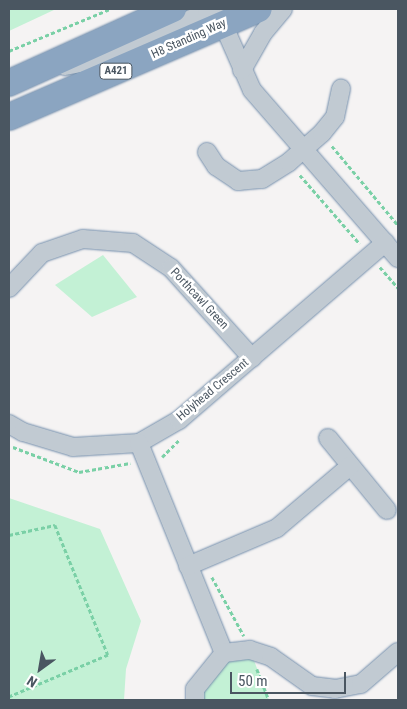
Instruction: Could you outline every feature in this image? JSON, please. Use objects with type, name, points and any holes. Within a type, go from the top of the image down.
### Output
[{"type":"highway","name":"A421","points":[[9,83],[173,9]]},
{"type":"highway","name":"H8 Standing Way","points":[[9,117],[221,15],[259,9]]},
{"type":"street","points":[[242,70],[263,33],[283,9]]},
{"type":"street","points":[[37,71],[100,59],[207,12],[221,15],[242,70],[252,90],[398,258]]},
{"type":"street","points":[[207,152],[216,166],[238,181],[262,178],[289,162],[322,133],[335,117],[341,89]]},
{"type":"street","name":"Porthcawl Green","points":[[9,288],[42,253],[83,238],[133,243],[171,268],[252,358]]},
{"type":"street","name":"Holyhead Crescent","points":[[9,424],[23,432],[73,447],[139,443],[178,420],[384,242]]},
{"type":"street","points":[[328,438],[387,510]]},
{"type":"street","points":[[139,443],[224,652]]},
{"type":"street","points":[[188,566],[277,528],[350,466]]},
{"type":"street","points":[[195,700],[195,689],[224,652],[250,650],[271,657],[312,693],[361,684],[398,652]]},
{"type":"path","points":[[9,51],[110,9]]},
{"type":"path","points":[[322,133],[398,225]]},
{"type":"path","points":[[289,162],[398,288]]},
{"type":"path","points":[[9,535],[55,524],[108,655],[9,697]]},
{"type":"green space","points":[[9,9],[56,9],[9,31]]},
{"type":"green space","points":[[103,255],[137,297],[92,317],[55,285]]},
{"type":"green space","points":[[9,498],[100,529],[141,621],[126,669],[124,700],[9,700]]},
{"type":"green space","points":[[250,650],[269,700],[195,700],[224,653]]}]
